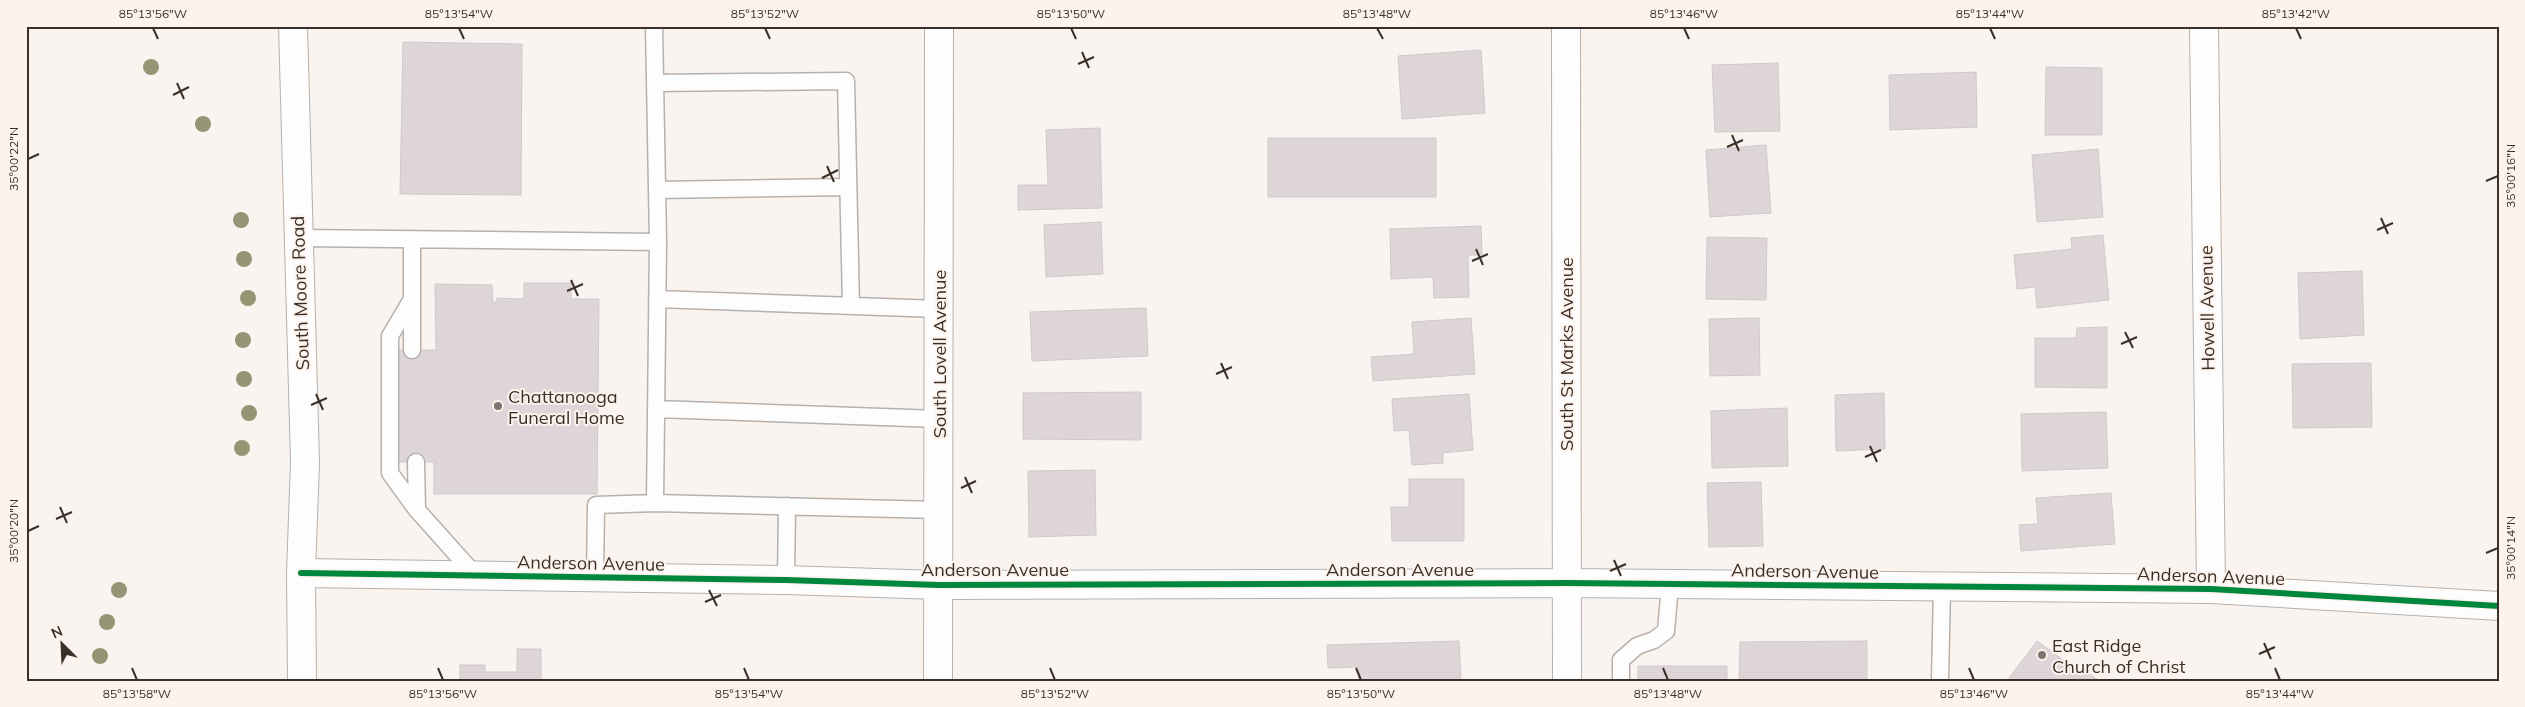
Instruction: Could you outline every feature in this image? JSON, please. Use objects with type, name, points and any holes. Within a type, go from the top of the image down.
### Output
[{"type":"street","name":"South Moore Road","points":[[293,26],[306,462],[301,573],[302,681]]},
{"type":"street","name":"South Lovell Avenue","points":[[938,681],[939,26]]},
{"type":"street","name":"South St Marks Avenue","points":[[1566,26],[1567,681]]},
{"type":"street","name":"Howell Avenue","points":[[2204,26],[2211,589]]},
{"type":"street","name":"Anderson Avenue","points":[[301,573],[786,580],[938,585],[1670,584],[2211,589],[2499,606]]},
{"type":"lane","points":[[654,26],[658,242],[655,503]]},
{"type":"lane","points":[[655,83],[846,81],[851,306]]},
{"type":"lane","points":[[657,190],[848,187]]},
{"type":"lane","points":[[298,238],[658,242]]},
{"type":"lane","points":[[412,239],[412,350]]},
{"type":"lane","points":[[412,299],[390,336],[390,473],[416,510],[476,576]]},
{"type":"lane","points":[[657,299],[939,309]]},
{"type":"lane","points":[[656,409],[939,419]]},
{"type":"lane","points":[[416,462],[416,510]]},
{"type":"lane","points":[[595,578],[596,505],[655,503],[938,510]]},
{"type":"lane","points":[[786,580],[788,506]]},
{"type":"lane","points":[[1621,681],[1621,660],[1637,646],[1654,640],[1666,631],[1670,584]]},
{"type":"lane","points":[[1940,681],[1942,587]]},
{"type":"building","points":[[403,42],[522,44],[521,195],[400,194]]},
{"type":"building","points":[[1481,50],[1485,113],[1402,119],[1398,56]]},
{"type":"building","points":[[1778,63],[1780,131],[1715,132],[1712,65]]},
{"type":"building","points":[[2046,67],[2102,68],[2102,135],[2045,135]]},
{"type":"building","points":[[1976,72],[1977,127],[1890,130],[1889,75]]},
{"type":"building","points":[[1100,128],[1102,208],[1018,210],[1018,185],[1048,185],[1046,130]]},
{"type":"building","points":[[1268,138],[1436,138],[1436,197],[1268,197]]},
{"type":"building","points":[[1766,145],[1771,213],[1710,217],[1706,150]]},
{"type":"building","points":[[2098,149],[2103,217],[2037,222],[2032,155]]},
{"type":"building","points":[[1101,222],[1103,274],[1046,277],[1044,225]]},
{"type":"building","points":[[1481,226],[1482,255],[1468,255],[1469,297],[1434,298],[1433,277],[1391,279],[1390,229]]},
{"type":"building","points":[[2103,235],[2109,300],[2037,308],[2035,287],[2017,289],[2014,255],[2072,249],[2071,238]]},
{"type":"building","points":[[1707,237],[1767,238],[1766,300],[1706,299]]},
{"type":"building","points":[[2362,271],[2364,335],[2300,339],[2298,273]]},
{"type":"building","name":"Chattanooga Funeral Home","points":[[524,283],[571,283],[571,299],[599,299],[597,494],[434,494],[434,462],[397,462],[398,350],[436,350],[435,284],[492,285],[493,302],[497,302],[497,298],[524,299]]},
{"type":"building","points":[[1146,308],[1148,356],[1032,361],[1030,312]]},
{"type":"building","points":[[1471,318],[1475,374],[1373,381],[1371,357],[1414,354],[1412,322]]},
{"type":"building","points":[[1759,318],[1760,375],[1710,376],[1709,319]]},
{"type":"building","points":[[2107,327],[2107,388],[2035,387],[2035,338],[2076,338],[2077,328]]},
{"type":"building","points":[[2371,363],[2372,427],[2293,428],[2292,364]]},
{"type":"building","points":[[1141,392],[1141,440],[1023,439],[1023,393]]},
{"type":"building","points":[[1884,393],[1885,449],[1836,451],[1835,395]]},
{"type":"building","points":[[1469,394],[1473,450],[1443,453],[1443,463],[1412,465],[1409,430],[1394,431],[1392,399]]},
{"type":"building","points":[[1787,408],[1788,466],[1712,468],[1711,411]]},
{"type":"building","points":[[2106,412],[2108,468],[2022,471],[2021,414]]},
{"type":"building","points":[[1095,470],[1096,535],[1029,537],[1028,471]]},
{"type":"building","points":[[1409,479],[1464,479],[1464,541],[1392,541],[1391,507],[1409,507]]},
{"type":"building","points":[[1761,482],[1763,546],[1709,547],[1707,483]]},
{"type":"building","points":[[2111,493],[2115,544],[2021,551],[2019,525],[2038,524],[2036,498]]},
{"type":"building","points":[[1459,641],[1461,681],[1359,681],[1358,667],[1328,668],[1327,645]]},
{"type":"building","points":[[1867,641],[1867,681],[1739,681],[1740,642]]},
{"type":"building","name":"East Ridge Church of Christ","points":[[2037,641],[2081,673],[2084,670],[2099,681],[2013,681],[2009,678]]},
{"type":"building","points":[[517,649],[541,649],[541,681],[460,681],[460,665],[485,665],[485,672],[517,672]]},
{"type":"building","points":[[1638,666],[1727,666],[1727,681],[1638,681]]},
{"type":"cycle path","points":[[301,573],[786,580],[938,585],[1567,583],[2211,589],[2499,606]]},
{"type":"place","name":"Chattanooga Funeral Home","points":[[498,406]]},
{"type":"place","name":"East Ridge Church of Christ","points":[[2042,655]]}]
